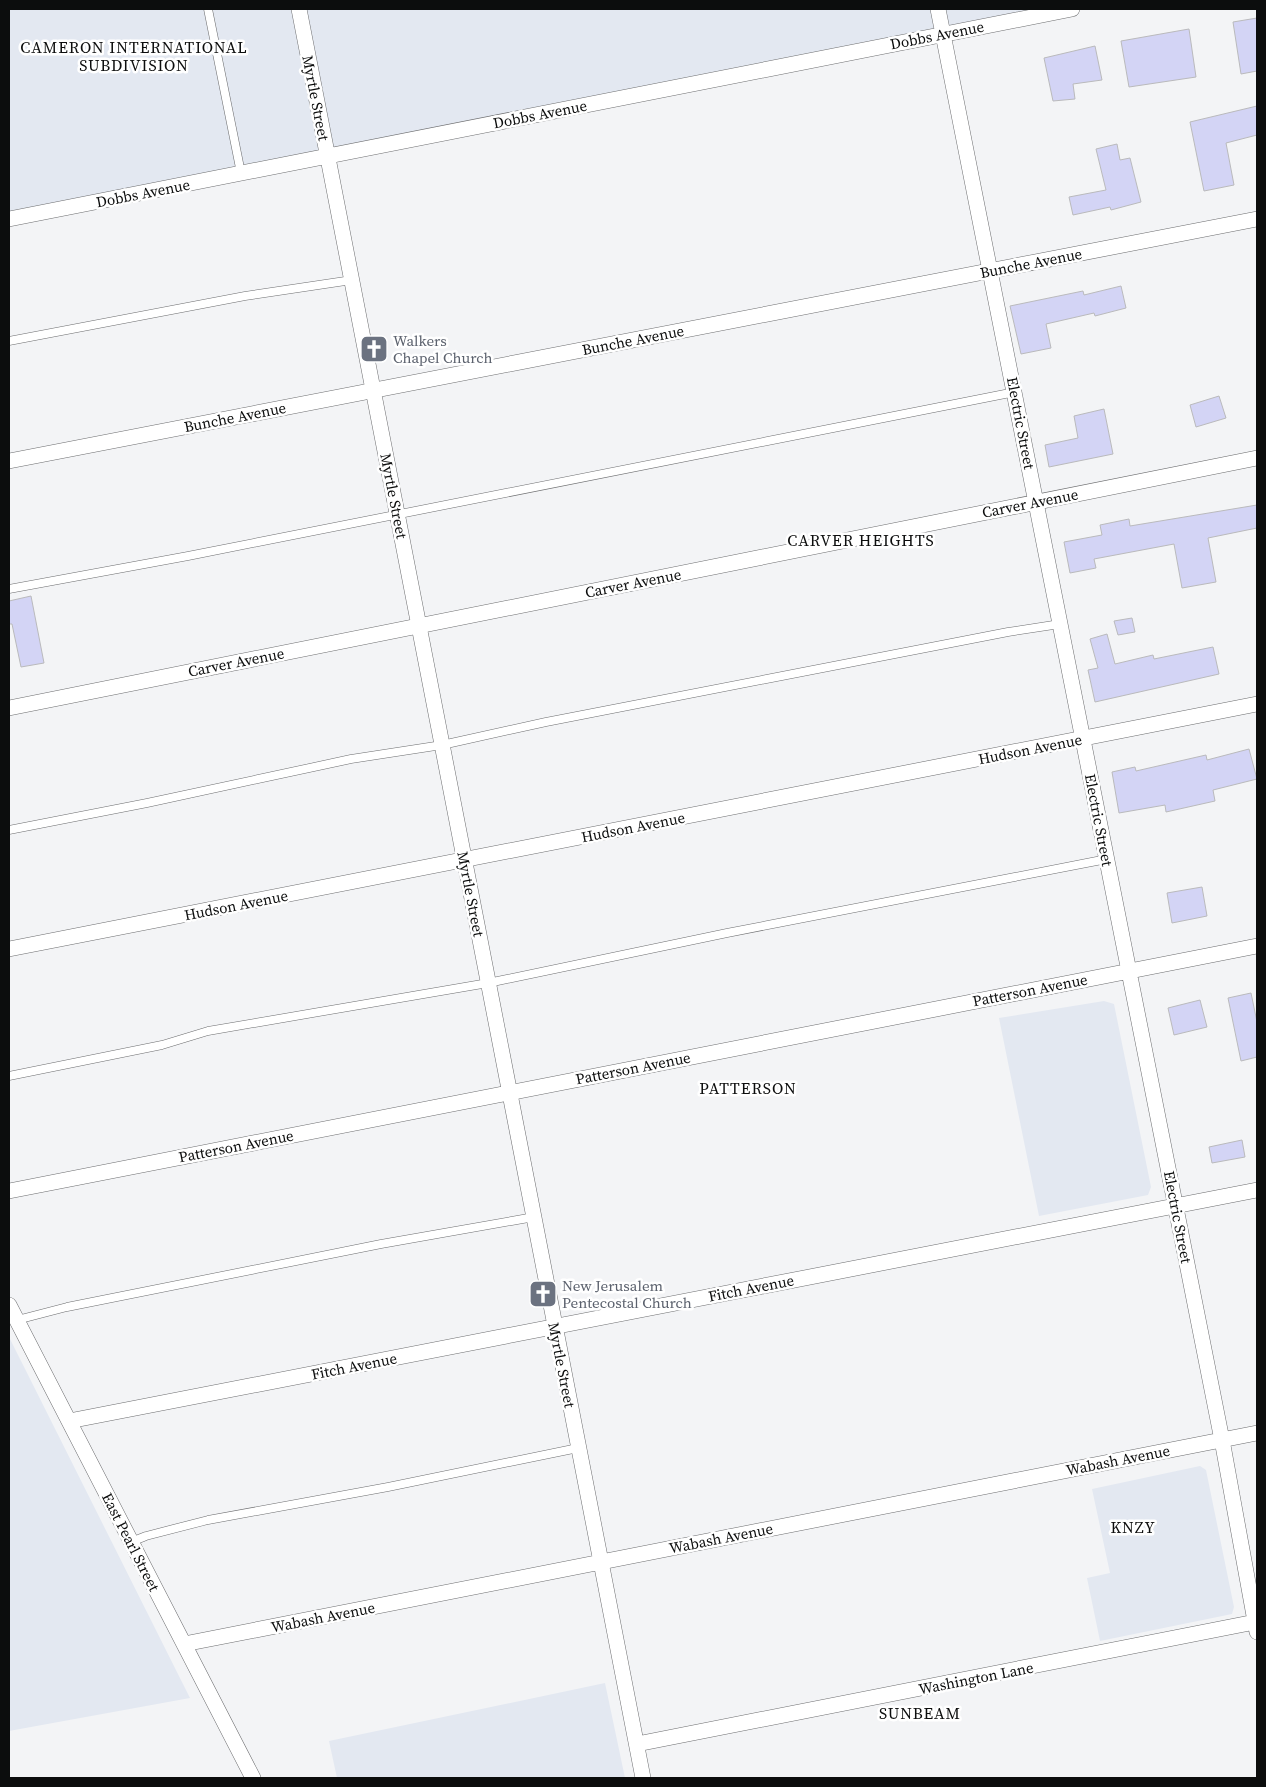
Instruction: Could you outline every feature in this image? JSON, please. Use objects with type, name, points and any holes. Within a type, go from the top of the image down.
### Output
[{"type":"street","name":"Myrtle Street","points":[[299,9],[600,1562],[644,1778]]},
{"type":"street","name":"Electric Street","points":[[938,9],[1222,1440],[1256,1627]]},
{"type":"street","name":"Dobbs Avenue","points":[[9,219],[1072,9]]},
{"type":"street","name":"Bunche Avenue","points":[[9,461],[1257,219]]},
{"type":"street","name":"Carver Avenue","points":[[9,708],[1257,458]]},
{"type":"street","name":"Hudson Avenue","points":[[9,949],[1257,704]]},
{"type":"street","name":"Patterson Avenue","points":[[9,1191],[1257,946]]},
{"type":"street","name":"Fitch Avenue","points":[[69,1421],[1257,1190]]},
{"type":"street","name":"East Pearl Street","points":[[9,1305],[253,1778]]},
{"type":"street","name":"Wabash Avenue","points":[[184,1644],[1257,1432]]},
{"type":"street","name":"Washington Lane","points":[[637,1744],[1256,1627]]},
{"type":"lane","points":[[208,9],[241,173]]},
{"type":"lane","points":[[9,341],[245,296],[352,280]]},
{"type":"lane","points":[[9,589],[188,556],[1015,392]]},
{"type":"lane","points":[[9,830],[147,803],[351,759],[442,745],[546,722],[1008,632],[1060,624]]},
{"type":"lane","points":[[9,1076],[162,1045],[208,1031],[488,982],[1107,859]]},
{"type":"lane","points":[[16,1320],[67,1307],[363,1248],[534,1217]]},
{"type":"lane","points":[[131,1542],[146,1536],[208,1520],[578,1448]]},
{"type":"shaded area","points":[[9,9],[1071,9],[9,217]]},
{"type":"shaded area","points":[[1104,1001],[1114,1004],[1151,1187],[1148,1195],[1039,1216],[999,1018]]},
{"type":"shaded area","points":[[9,1337],[190,1698],[9,1731]]},
{"type":"shaded area","points":[[1200,1466],[1206,1470],[1234,1607],[1232,1614],[1100,1641],[1087,1578],[1110,1573],[1092,1489]]},
{"type":"shaded area","points":[[605,1683],[625,1778],[337,1778],[329,1741]]},
{"type":"building","points":[[1257,18],[1257,71],[1241,74],[1233,22]]},
{"type":"building","points":[[1189,29],[1196,77],[1129,87],[1121,41]]},
{"type":"building","points":[[1095,46],[1102,80],[1073,84],[1075,99],[1053,101],[1044,58]]},
{"type":"building","points":[[1257,106],[1257,135],[1226,143],[1234,185],[1204,191],[1190,122]]},
{"type":"building","points":[[1117,144],[1120,160],[1130,158],[1141,202],[1111,210],[1110,207],[1073,215],[1069,197],[1106,190],[1096,149]]},
{"type":"building","points":[[1121,286],[1126,308],[1095,316],[1094,313],[1046,324],[1051,348],[1021,354],[1010,306],[1083,291],[1084,295]]},
{"type":"building","points":[[1219,396],[1226,418],[1196,427],[1190,405]]},
{"type":"building","points":[[1104,409],[1113,454],[1049,467],[1045,445],[1078,438],[1074,416]]},
{"type":"building","points":[[1257,505],[1257,528],[1208,538],[1216,582],[1182,588],[1174,544],[1094,559],[1096,568],[1070,573],[1064,542],[1102,535],[1100,525],[1129,519],[1130,526]]},
{"type":"building","points":[[31,596],[44,663],[21,667],[12,624],[9,624],[9,601]]},
{"type":"building","points":[[1132,618],[1135,632],[1118,635],[1114,621]]},
{"type":"building","points":[[1107,634],[1115,664],[1153,655],[1154,659],[1213,647],[1219,674],[1095,702],[1088,670],[1098,668],[1090,639]]},
{"type":"building","points":[[1249,749],[1257,779],[1213,790],[1215,801],[1166,812],[1165,805],[1119,813],[1112,772],[1135,767],[1136,771],[1206,755],[1207,760]]},
{"type":"building","points":[[1202,887],[1207,916],[1172,923],[1167,893]]},
{"type":"building","points":[[1251,993],[1257,1022],[1257,1057],[1241,1061],[1228,998]]},
{"type":"building","points":[[1200,1000],[1207,1027],[1174,1035],[1168,1008]]},
{"type":"building","points":[[1242,1140],[1245,1157],[1212,1163],[1209,1147]]},
{"type":"place","name":"Walkers Chapel Church","points":[[374,349]]},
{"type":"place","name":"New Jerusalem Pentecostal Church","points":[[543,1294]]},
{"type":"district","name":"CAMERON INTERNATIONAL SUBDIVISION","points":[[134,56]]},
{"type":"district","name":"CARVER HEIGHTS","points":[[861,540]]},
{"type":"district","name":"PATTERSON","points":[[748,1088]]},
{"type":"district","name":"KNZY","points":[[1133,1527]]},
{"type":"district","name":"SUNBEAM","points":[[920,1713]]}]
